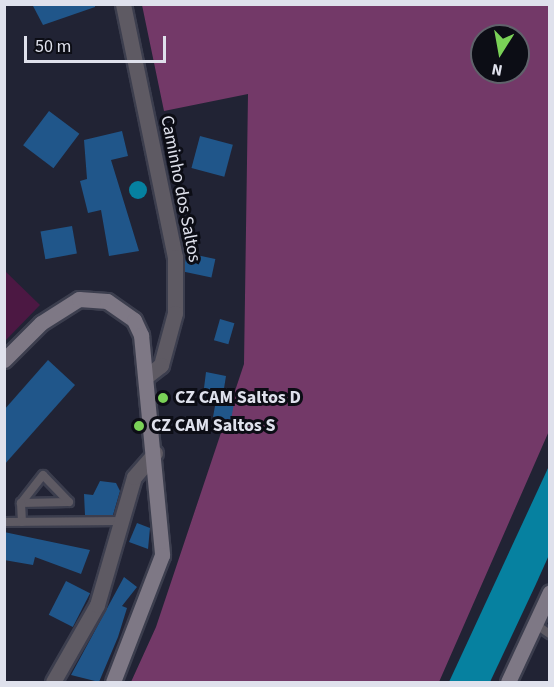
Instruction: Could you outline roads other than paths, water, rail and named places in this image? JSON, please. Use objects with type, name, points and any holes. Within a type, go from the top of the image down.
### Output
[{"type":"main road","points":[[4,360],[62,306],[91,299],[107,301],[134,320],[148,375],[162,555],[113,682]]},
{"type":"main road","points":[[508,682],[549,592]]},
{"type":"street","name":"Caminho dos Saltos","points":[[123,4],[177,278],[168,343],[161,365],[148,375]]},
{"type":"street","points":[[53,682],[97,605],[134,477],[155,453]]},
{"type":"lane","points":[[21,503],[69,502],[43,475],[21,503],[22,522]]},
{"type":"lane","points":[[4,522],[122,521]]},
{"type":"lane","points":[[535,624],[549,634]]},
{"type":"water","points":[[134,181],[142,181],[147,186],[145,197],[134,199],[129,194],[129,186]]},
{"type":"water","points":[[549,466],[549,555],[536,584],[490,682],[449,682]]},
{"type":"place","name":"CZ CAM Saltos D","points":[[163,398]]},
{"type":"place","name":"CZ CAM Saltos S","points":[[139,426]]}]
